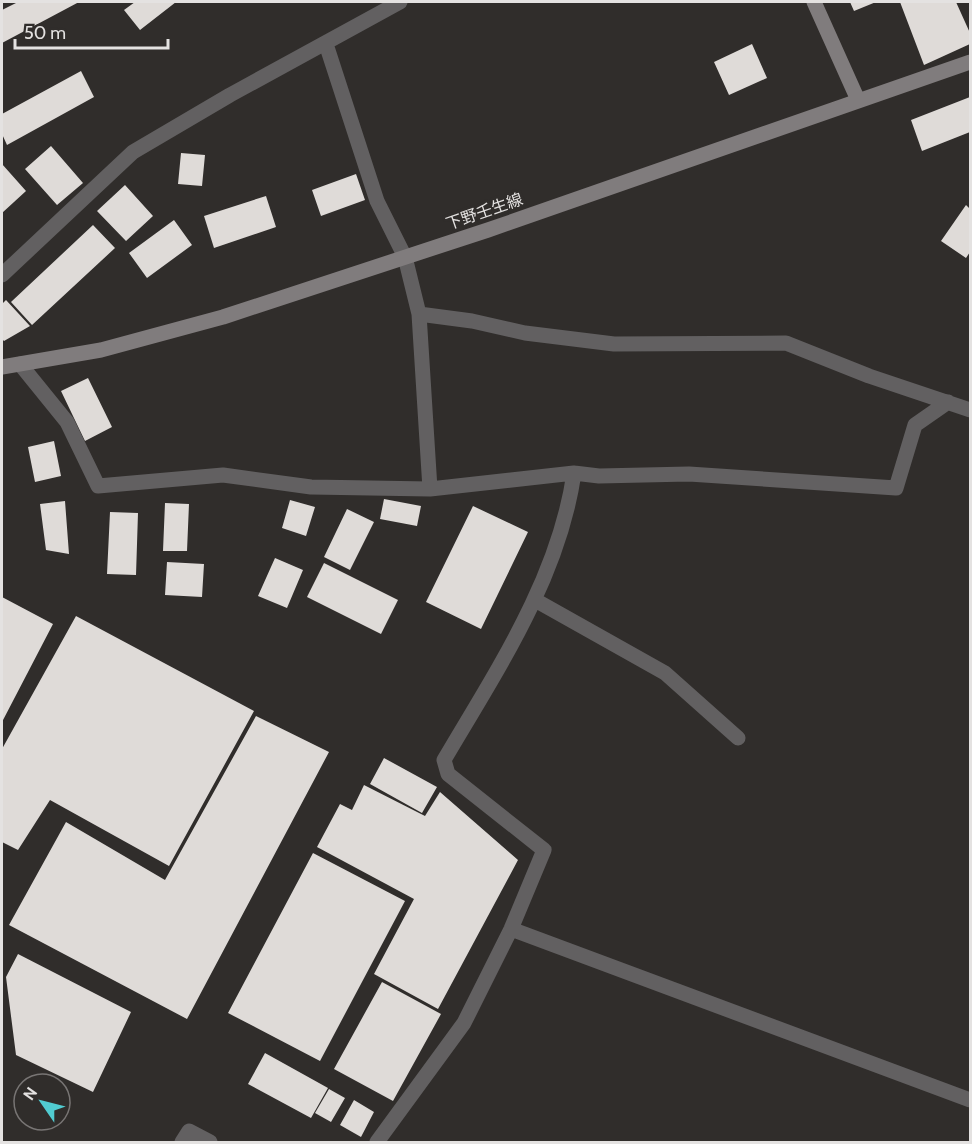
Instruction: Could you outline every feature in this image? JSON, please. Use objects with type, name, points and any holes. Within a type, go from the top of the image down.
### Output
[{"type":"main road","points":[[814,2],[858,100]]},
{"type":"main road","name":"下野壬生線","points":[[2,367],[101,350],[164,335],[405,257],[970,62]]},
{"type":"street","points":[[2,275],[133,152],[230,94],[400,2]]},
{"type":"street","points":[[326,44],[377,201],[405,257],[419,314],[430,489]]},
{"type":"street","points":[[419,314],[472,321],[525,333],[614,344],[786,343],[970,410]]},
{"type":"street","points":[[20,364],[67,422],[98,486],[223,475],[311,487],[430,489],[574,473],[599,476],[689,474],[896,488],[915,425],[948,402]]},
{"type":"street","points":[[377,1143],[464,1023],[511,929],[544,850],[448,774],[444,760],[535,600],[568,510],[574,473]]},
{"type":"street","points":[[535,600],[665,673],[738,738]]},
{"type":"street","points":[[511,929],[970,1100]]},
{"type":"street","points":[[182,1143],[189,1131],[210,1143]]},
{"type":"building","points":[[18,2],[79,2],[2,43],[2,10]]},
{"type":"building","points":[[135,2],[176,2],[140,30],[124,10]]},
{"type":"building","points":[[850,2],[876,2],[854,11]]},
{"type":"building","points":[[900,2],[956,2],[970,33],[970,44],[924,65]]},
{"type":"building","points":[[752,44],[767,78],[729,95],[714,62]]},
{"type":"building","points":[[81,71],[94,97],[7,145],[2,134],[2,114]]},
{"type":"building","points":[[970,97],[970,132],[922,151],[911,120]]},
{"type":"building","points":[[51,146],[83,183],[57,205],[25,169]]},
{"type":"building","points":[[181,153],[205,155],[202,186],[178,184]]},
{"type":"building","points":[[2,164],[26,191],[2,213]]},
{"type":"building","points":[[356,174],[365,200],[321,216],[312,190]]},
{"type":"building","points":[[125,185],[153,216],[126,241],[97,211]]},
{"type":"building","points":[[266,196],[276,227],[214,248],[204,216]]},
{"type":"building","points":[[966,205],[970,209],[970,252],[966,258],[941,241]]},
{"type":"building","points":[[174,220],[192,245],[147,278],[129,253]]},
{"type":"building","points":[[93,225],[115,248],[32,325],[11,302]]},
{"type":"building","points":[[6,300],[30,326],[4,341],[2,339],[2,304]]},
{"type":"building","points":[[88,378],[112,427],[85,441],[61,391]]},
{"type":"building","points":[[54,441],[61,476],[35,482],[28,447]]},
{"type":"building","points":[[384,499],[421,506],[417,526],[380,519]]},
{"type":"building","points":[[290,500],[315,507],[306,536],[282,528]]},
{"type":"building","points":[[65,501],[69,554],[46,550],[40,504]]},
{"type":"building","points":[[165,503],[189,504],[187,551],[163,551]]},
{"type":"building","points":[[473,506],[528,532],[481,629],[426,602]]},
{"type":"building","points":[[347,509],[374,522],[350,570],[324,557]]},
{"type":"building","points":[[110,512],[138,513],[136,575],[107,574]]},
{"type":"building","points":[[275,558],[303,570],[287,608],[258,596]]},
{"type":"building","points":[[167,562],[204,564],[202,597],[165,595]]},
{"type":"building","points":[[324,563],[398,600],[381,634],[307,597]]},
{"type":"building","points":[[2,597],[53,624],[2,722]]},
{"type":"building","points":[[76,616],[254,711],[169,866],[50,800],[18,850],[2,842],[2,749]]},
{"type":"building","points":[[256,716],[329,752],[187,1019],[9,925],[66,822],[165,880]]},
{"type":"building","points":[[384,758],[437,787],[422,813],[370,784]]},
{"type":"building","points":[[364,785],[425,816],[440,792],[518,860],[438,1009],[374,974],[414,899],[317,847],[340,804],[352,810]]},
{"type":"building","points":[[313,853],[405,901],[320,1061],[228,1013]]},
{"type":"building","points":[[18,954],[131,1012],[93,1092],[72,1082],[72,1072],[51,1072],[16,1055],[6,977]]},
{"type":"building","points":[[382,982],[441,1014],[393,1101],[334,1069]]},
{"type":"building","points":[[265,1053],[328,1088],[311,1118],[248,1084]]},
{"type":"building","points":[[329,1089],[345,1098],[331,1122],[315,1113]]},
{"type":"building","points":[[354,1100],[374,1112],[361,1137],[340,1125]]}]
